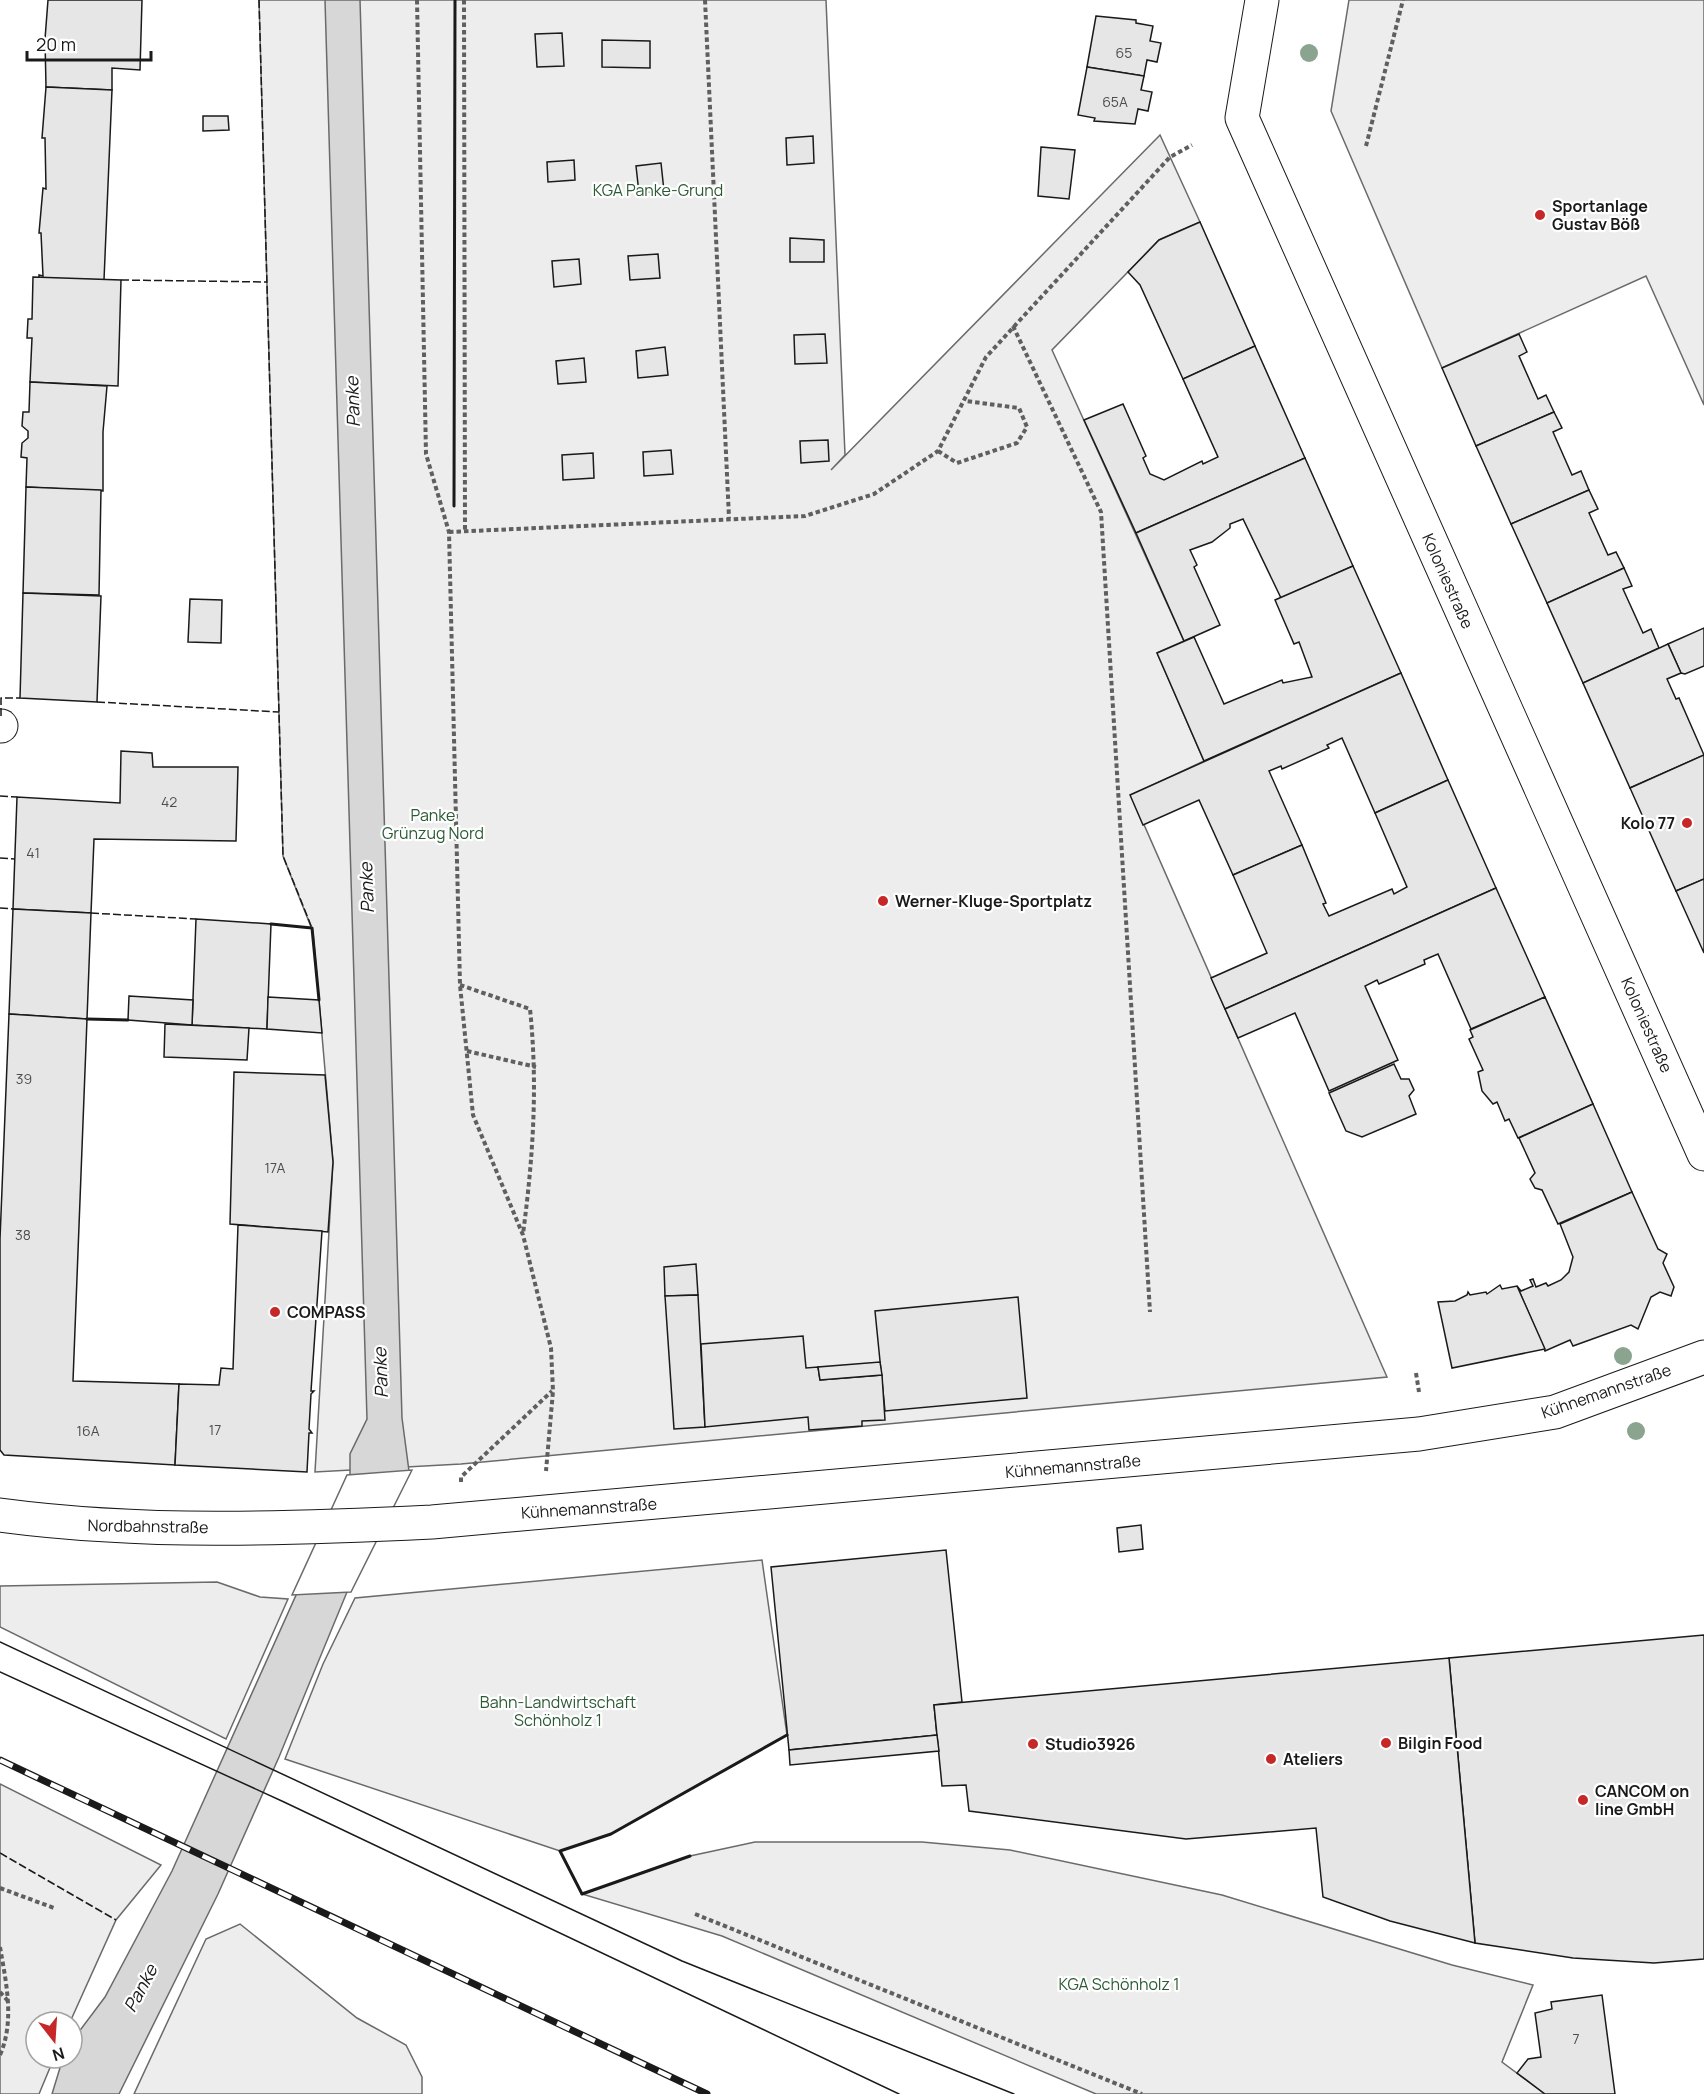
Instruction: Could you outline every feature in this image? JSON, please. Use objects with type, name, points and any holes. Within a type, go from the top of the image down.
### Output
[{"type":"street","name":"Koloniestraße","points":[[1262,0],[1242,118],[1704,1154]]},
{"type":"street","name":"Kühnemannstraße","points":[[432,1522],[1419,1434],[1556,1412],[1704,1357]]},
{"type":"street","name":"Nordbahnstraße","points":[[0,1515],[70,1524],[296,1529],[432,1522]]},
{"type":"path","points":[[417,0],[426,454],[449,532],[460,985],[473,1114],[523,1235],[551,1348],[553,1390],[546,1471]]},
{"type":"path","points":[[464,0],[465,532]]},
{"type":"path","points":[[705,0],[729,518]]},
{"type":"path","points":[[1366,146],[1403,0]]},
{"type":"path","points":[[449,532],[805,516],[874,494],[938,451],[966,401],[986,357],[1012,326],[1170,157],[1192,145]]},
{"type":"path","points":[[1012,326],[1101,512],[1150,1312]]},
{"type":"path","points":[[938,451],[957,463],[1017,443],[1027,427],[1019,408],[966,401]]},
{"type":"path","points":[[460,985],[530,1009],[536,1067],[530,1177],[523,1235]]},
{"type":"path","points":[[466,1051],[536,1067]]},
{"type":"path","points":[[1416,1373],[1419,1392]]},
{"type":"path","points":[[465,1518],[461,1477],[553,1390]]},
{"type":"path","points":[[0,1888],[54,1908]]},
{"type":"path","points":[[694,1914],[1142,2094]]},
{"type":"path","points":[[0,1947],[9,2001],[5,2043],[0,2055]]},
{"type":"path","points":[[0,1992],[9,2001]]},
{"type":"green space","points":[[259,0],[826,0],[845,455],[831,470],[1160,135],[1200,222],[1159,240],[1052,350],[1184,641],[1157,653],[1204,761],[1131,795],[1387,1377],[461,1464],[315,1472],[333,1162],[313,932],[283,856]]},
{"type":"green space","name":"Sportanlage Gustav Böß","points":[[1349,0],[1704,0],[1704,405],[1646,276],[1442,368],[1331,111]]},
{"type":"green space","name":"Bahn-Landwirtschaft Schönholz 1","points":[[762,1560],[787,1735],[611,1834],[560,1851],[285,1759],[323,1664],[355,1598]]},
{"type":"green space","points":[[217,1582],[260,1597],[288,1599],[226,1739],[0,1627],[0,1586]]},
{"type":"green space","points":[[0,1784],[161,1865],[116,1920],[75,2010],[24,2010],[24,2070],[49,2070],[39,2094],[0,2094]]},
{"type":"green space","name":"KGA Schönholz 1","points":[[755,1842],[922,1842],[1010,1850],[1222,1895],[1452,1965],[1533,1985],[1502,2062],[1545,2094],[1096,2094],[722,1936],[582,1894],[690,1856]]},
{"type":"green space","points":[[240,1924],[357,2018],[406,2045],[422,2077],[422,2094],[134,2094],[206,1939]]},
{"type":"water","name":"Panke","points":[[325,0],[360,0],[402,1418],[409,1471],[347,1592],[279,1757],[218,1894],[119,2094],[52,2094],[59,2070],[84,2070],[84,2025],[105,1997],[172,1871],[350,1475],[350,1454],[367,1419]]},
{"type":"pier","points":[[412,1470],[351,1592],[292,1595],[347,1475]]},
{"type":"building","points":[[48,0],[142,0],[140,70],[112,68],[112,90],[46,87],[45,39]]},
{"type":"building","points":[[1096,16],[1136,20],[1136,23],[1153,26],[1150,41],[1161,43],[1157,62],[1147,60],[1144,76],[1087,67]]},
{"type":"building","points":[[562,33],[564,66],[537,67],[535,34]]},
{"type":"building","points":[[602,40],[650,41],[650,68],[602,67]]},
{"type":"building","points":[[1087,67],[1144,76],[1141,90],[1152,92],[1148,111],[1138,109],[1135,124],[1094,121],[1095,118],[1078,115]]},
{"type":"building","points":[[46,87],[112,90],[104,280],[39,278],[39,275],[43,276],[41,233],[39,233],[43,188],[46,189],[45,138],[42,138]]},
{"type":"building","points":[[203,116],[228,116],[229,130],[203,131]]},
{"type":"building","points":[[813,136],[814,163],[787,165],[786,138]]},
{"type":"building","points":[[1041,147],[1075,150],[1069,199],[1038,196]]},
{"type":"building","points":[[574,160],[575,180],[548,182],[547,162]]},
{"type":"building","points":[[661,163],[664,191],[639,193],[636,166]]},
{"type":"building","points":[[1200,222],[1255,346],[1183,379],[1140,285],[1128,272],[1159,240]]},
{"type":"building","points":[[790,238],[824,240],[824,262],[790,262]]},
{"type":"building","points":[[658,254],[660,278],[630,280],[628,256]]},
{"type":"building","points":[[579,259],[581,284],[554,287],[552,261]]},
{"type":"building","points":[[33,277],[121,280],[118,386],[30,382],[32,338],[27,338],[28,319],[32,319]]},
{"type":"building","points":[[825,334],[827,363],[795,364],[794,335]]},
{"type":"building","points":[[1519,334],[1527,352],[1519,356],[1538,399],[1546,395],[1554,412],[1476,446],[1442,368]]},
{"type":"building","points":[[1255,346],[1305,458],[1136,533],[1084,420],[1123,404],[1146,456],[1143,458],[1150,474],[1164,480],[1202,461],[1203,464],[1218,457],[1183,379]]},
{"type":"building","points":[[665,347],[668,375],[638,378],[636,351]]},
{"type":"building","points":[[584,358],[586,382],[558,384],[556,361]]},
{"type":"building","points":[[30,382],[107,386],[103,432],[103,491],[26,487],[27,458],[21,457],[22,443],[28,438],[28,431],[22,426],[23,412],[29,412]]},
{"type":"building","points":[[1554,412],[1562,428],[1553,432],[1572,475],[1581,471],[1589,490],[1511,524],[1476,446]]},
{"type":"building","points":[[828,440],[829,461],[801,463],[800,441]]},
{"type":"building","points":[[671,450],[673,474],[644,476],[643,452]]},
{"type":"building","points":[[593,453],[594,478],[563,480],[562,455]]},
{"type":"building","points":[[1305,458],[1353,566],[1281,598],[1243,519],[1230,524],[1230,528],[1212,542],[1190,550],[1197,565],[1194,567],[1220,625],[1184,641],[1136,533]]},
{"type":"building","points":[[26,487],[101,490],[99,595],[23,593]]},
{"type":"building","points":[[1589,490],[1598,509],[1589,513],[1608,555],[1616,552],[1624,568],[1547,603],[1511,524]]},
{"type":"building","points":[[1353,566],[1401,673],[1204,761],[1157,653],[1194,637],[1224,704],[1282,680],[1283,683],[1312,677],[1299,642],[1294,644],[1275,600]]},
{"type":"building","points":[[1624,568],[1632,586],[1623,589],[1643,633],[1651,629],[1659,648],[1583,683],[1547,603]]},
{"type":"building","points":[[23,593],[101,596],[97,702],[20,698]]},
{"type":"building","points":[[190,599],[222,600],[221,643],[188,642]]},
{"type":"building","points":[[1704,628],[1704,666],[1685,674],[1681,673],[1668,644]]},
{"type":"building","points":[[1668,644],[1681,673],[1667,679],[1676,699],[1679,698],[1704,755],[1630,788],[1583,683]]},
{"type":"building","points":[[1401,673],[1448,780],[1375,813],[1342,738],[1327,745],[1329,748],[1282,769],[1281,766],[1269,771],[1302,845],[1233,875],[1199,800],[1143,825],[1130,795]]},
{"type":"building","points":[[121,751],[152,753],[153,767],[238,767],[236,841],[94,839],[91,913],[13,909],[17,797],[120,803]]},
{"type":"building","points":[[1704,755],[1704,879],[1676,891],[1630,788]]},
{"type":"building","points":[[1448,780],[1496,888],[1225,1009],[1211,978],[1267,953],[1233,875],[1302,845],[1326,903],[1323,904],[1329,916],[1392,889],[1394,894],[1407,887],[1375,813]]},
{"type":"building","points":[[1704,879],[1704,953],[1676,891]]},
{"type":"building","points":[[1496,888],[1545,997],[1471,1029],[1438,954],[1424,960],[1425,964],[1379,984],[1377,980],[1365,986],[1398,1060],[1329,1091],[1295,1013],[1238,1038],[1225,1009]]},
{"type":"building","points":[[13,909],[91,913],[87,1019],[9,1014]]},
{"type":"building","points":[[196,919],[271,924],[267,1029],[192,1025]]},
{"type":"building","points":[[129,996],[193,1000],[192,1025],[128,1020]]},
{"type":"building","points":[[268,997],[319,1000],[322,1033],[267,1029]]},
{"type":"building","points":[[1545,997],[1593,1104],[1518,1138],[1509,1119],[1505,1121],[1497,1102],[1493,1104],[1482,1091],[1478,1072],[1483,1070],[1469,1039],[1473,1037],[1470,1030]]},
{"type":"building","points":[[9,1014],[87,1019],[73,1381],[179,1384],[175,1465],[4,1455],[0,1450],[0,1239]]},
{"type":"building","points":[[165,1024],[249,1028],[247,1060],[164,1057]]},
{"type":"building","points":[[1394,1064],[1401,1079],[1409,1079],[1414,1090],[1409,1096],[1416,1114],[1362,1137],[1346,1131],[1329,1093]]},
{"type":"building","points":[[234,1072],[325,1075],[333,1162],[328,1232],[230,1224]]},
{"type":"building","points":[[1593,1104],[1632,1192],[1558,1224],[1542,1190],[1535,1188],[1530,1179],[1535,1173],[1519,1138]]},
{"type":"building","points":[[1632,1192],[1658,1249],[1667,1254],[1663,1263],[1674,1287],[1671,1296],[1660,1292],[1651,1297],[1638,1329],[1631,1325],[1573,1346],[1570,1340],[1545,1351],[1517,1286],[1521,1291],[1533,1286],[1530,1280],[1533,1279],[1536,1287],[1546,1283],[1548,1286],[1561,1280],[1569,1272],[1573,1257],[1560,1224]]},
{"type":"building","name":"COMPASS","points":[[238,1225],[322,1231],[311,1391],[314,1391],[311,1394],[309,1429],[312,1433],[309,1433],[307,1472],[175,1465],[179,1384],[219,1385],[221,1368],[233,1369]]},
{"type":"building","points":[[696,1264],[698,1295],[665,1296],[664,1267]]},
{"type":"building","points":[[1500,1285],[1502,1289],[1517,1286],[1545,1349],[1452,1368],[1438,1302],[1455,1301],[1467,1295],[1468,1292],[1470,1295],[1486,1292],[1487,1294]]},
{"type":"building","points":[[698,1295],[705,1427],[674,1429],[665,1296]]},
{"type":"building","points":[[1018,1297],[1027,1398],[885,1411],[875,1311]]},
{"type":"building","points":[[803,1336],[806,1368],[818,1367],[820,1380],[882,1375],[885,1420],[862,1421],[862,1426],[809,1430],[808,1417],[705,1427],[701,1344]]},
{"type":"building","points":[[880,1362],[882,1375],[820,1380],[818,1367]]},
{"type":"building","points":[[1141,1525],[1143,1549],[1119,1552],[1117,1528]]},
{"type":"building","points":[[946,1550],[962,1702],[934,1705],[937,1735],[789,1750],[771,1567]]},
{"type":"building","name":"CANCOM on line GmbH","points":[[1704,1635],[1704,1959],[1654,1963],[1573,1958],[1475,1943],[1449,1658]]},
{"type":"building","points":[[1449,1658],[1475,1943],[1390,1921],[1323,1897],[1316,1828],[1186,1839],[969,1811],[966,1785],[942,1786],[934,1705]]},
{"type":"building","points":[[937,1735],[939,1751],[790,1765],[789,1750]]},
{"type":"building","points":[[1602,1995],[1615,2094],[1545,2094],[1517,2073],[1528,2059],[1541,2057],[1535,2013],[1552,2009],[1551,2002]]},
{"type":"tram line","points":[[0,1642],[682,1961],[1014,2094]]},
{"type":"tram line","points":[[0,1672],[284,1802],[899,2094]]},
{"type":"railway","points":[[0,1760],[707,2094]]},
{"type":"fence","points":[[259,0],[283,856],[312,928]]},
{"type":"fence","points":[[121,280],[267,282]]},
{"type":"fence","points":[[1,716],[1,698],[20,698]]},
{"type":"fence","points":[[97,702],[279,712]]},
{"type":"fence","points":[[0,796],[17,797]]},
{"type":"fence","points":[[0,858],[15,859]]},
{"type":"fence","points":[[0,908],[13,909]]},
{"type":"fence","points":[[91,913],[196,919]]},
{"type":"fence","points":[[0,1853],[116,1920]]},
{"type":"wall","points":[[454,506],[455,0]]},
{"type":"wall","points":[[271,924],[312,928],[319,1000]]},
{"type":"wall","points":[[87,1019],[128,1020]]},
{"type":"wall","points":[[690,1856],[582,1894],[560,1851],[611,1834],[787,1735]]},
{"type":"place","name":"Sportanlage Gustav Böß","points":[[1540,215]]},
{"type":"place","name":"Kolo 77","points":[[1687,823]]},
{"type":"place","name":"Werner-Kluge-Sportplatz","points":[[883,901]]},
{"type":"place","name":"COMPASS","points":[[275,1312]]},
{"type":"place","name":"Bilgin Food","points":[[1386,1743]]},
{"type":"place","name":"Studio3926","points":[[1033,1744]]},
{"type":"place","name":"Ateliers","points":[[1271,1759]]},
{"type":"place","name":"CANCOM on line GmbH","points":[[1583,1800]]},
{"type":"park label","name":"KGA Panke-Grund","points":[[658,190]]},
{"type":"park label","name":"Panke Grünzug Nord","points":[[433,824]]}]
